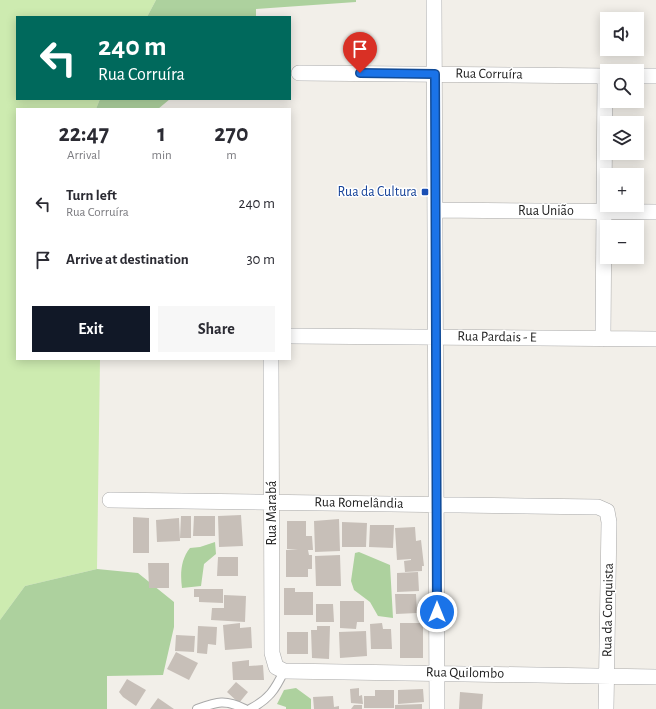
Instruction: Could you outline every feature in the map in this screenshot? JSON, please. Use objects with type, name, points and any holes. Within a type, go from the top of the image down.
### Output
[{"type":"street","points":[[434,0],[437,709]]},
{"type":"street","name":"Rua Corruíra","points":[[299,73],[600,76]]},
{"type":"street","points":[[644,76],[656,76]]},
{"type":"street","points":[[605,168],[606,108]]},
{"type":"street","name":"Rua União","points":[[435,210],[600,212]]},
{"type":"street","points":[[603,339],[604,212]]},
{"type":"street","name":"Rua União","points":[[644,212],[656,212]]},
{"type":"street","name":"Rua Pardais - E","points":[[291,336],[656,339]]},
{"type":"street","name":"Rua Marabá","points":[[271,360],[272,653],[280,669]]},
{"type":"street","name":"Rua Romelândia","points":[[110,500],[598,507],[608,510]]},
{"type":"street","name":"Rua da Conquista","points":[[606,709],[608,510]]},
{"type":"street","name":"Rua Quilombo","points":[[280,669],[656,677]]},
{"type":"lane","points":[[250,709],[265,701],[276,687],[280,669]]},
{"type":"lane","points":[[197,709],[217,702],[232,702],[245,709]]},
{"type":"green space","points":[[0,0],[156,0],[148,16],[16,16],[16,100],[100,100],[96,108],[16,108],[16,360],[100,360],[97,569],[25,586],[0,620]]},
{"type":"green space","points":[[156,0],[356,0],[356,2],[256,9],[256,16],[148,16]]},
{"type":"green space","points":[[100,100],[169,100],[159,108],[96,108]]},
{"type":"green space","points":[[215,542],[216,554],[204,564],[201,586],[182,588],[182,566],[187,552],[190,548],[200,547]]},
{"type":"green space","points":[[359,552],[390,565],[393,618],[378,616],[370,602],[354,590],[351,581],[355,553]]},
{"type":"green space","points":[[97,569],[138,573],[174,602],[174,627],[163,675],[107,676],[107,709],[0,709],[0,620],[25,586]]},
{"type":"green space","points":[[296,688],[311,699],[311,709],[286,709],[286,707],[277,704],[284,690]]},
{"type":"building","points":[[241,515],[243,546],[219,547],[218,516]]},
{"type":"building","points":[[181,516],[191,516],[191,538],[180,538]]},
{"type":"building","points":[[194,516],[215,516],[215,536],[193,536]]},
{"type":"building","points":[[133,517],[149,518],[149,553],[133,553]]},
{"type":"building","points":[[179,518],[180,541],[157,542],[156,520]]},
{"type":"building","points":[[339,519],[340,551],[315,552],[314,521]]},
{"type":"building","points":[[287,521],[306,521],[306,536],[312,536],[313,550],[308,550],[309,555],[312,555],[312,569],[308,569],[308,577],[286,577],[286,550],[298,550],[287,549]]},
{"type":"building","points":[[342,522],[367,523],[366,547],[342,547]]},
{"type":"building","points":[[370,525],[394,525],[393,548],[369,547]]},
{"type":"building","points":[[415,527],[416,541],[421,540],[424,566],[422,566],[422,571],[405,572],[404,561],[411,559],[397,560],[395,528]]},
{"type":"building","points":[[340,555],[341,586],[316,586],[315,556]]},
{"type":"building","points":[[218,557],[238,557],[238,576],[217,576]]},
{"type":"building","points":[[148,563],[169,563],[169,588],[149,588]]},
{"type":"building","points":[[418,572],[419,591],[397,592],[397,573]]},
{"type":"building","points":[[284,588],[295,588],[295,592],[313,592],[313,615],[284,615]]},
{"type":"building","points":[[194,589],[223,589],[223,603],[199,602],[199,597],[194,597]]},
{"type":"building","points":[[395,594],[416,594],[417,613],[396,614]]},
{"type":"building","points":[[224,595],[246,596],[245,622],[211,620],[212,608],[224,608]]},
{"type":"building","points":[[340,601],[364,601],[364,622],[357,622],[356,629],[340,628]]},
{"type":"building","points":[[316,604],[333,604],[334,622],[316,622]]},
{"type":"building","points":[[240,623],[240,628],[251,627],[252,648],[225,650],[223,625]]},
{"type":"building","points":[[382,623],[383,629],[391,629],[392,649],[371,649],[370,624]]},
{"type":"building","points":[[400,623],[423,623],[423,658],[400,658]]},
{"type":"building","points":[[198,626],[217,627],[216,645],[208,644],[207,654],[197,653]]},
{"type":"building","points":[[317,626],[330,626],[329,659],[312,658],[311,630],[317,630]]},
{"type":"building","points":[[366,631],[367,656],[340,658],[339,632]]},
{"type":"building","points":[[287,632],[308,632],[308,654],[287,654]]},
{"type":"building","points":[[176,635],[195,636],[194,652],[175,651]]},
{"type":"building","points":[[176,652],[198,663],[189,680],[167,669]]},
{"type":"building","points":[[249,660],[249,666],[263,665],[264,680],[233,680],[232,662]]},
{"type":"building","points":[[127,679],[146,690],[136,706],[123,697],[119,692]]},
{"type":"building","points":[[236,682],[248,692],[239,703],[227,692]]},
{"type":"building","points":[[359,688],[359,696],[362,695],[363,704],[351,703],[350,689]]},
{"type":"building","points":[[423,689],[424,702],[398,704],[398,690]]},
{"type":"building","points":[[375,690],[394,690],[394,708],[364,708],[364,696],[375,696]]},
{"type":"building","points":[[460,692],[483,694],[482,709],[459,709]]},
{"type":"building","points":[[333,696],[334,707],[339,706],[339,709],[314,709],[313,697]]},
{"type":"building","points":[[158,698],[174,709],[150,709]]},
{"type":"building","points":[[422,704],[422,709],[395,709],[395,705]]},
{"type":"building","points":[[354,705],[362,705],[362,709],[351,709]]},
{"type":"place","name":"Rua da Cultura","points":[[425,192]]},
{"type":"route","points":[[360,73],[435,74],[437,612]]}]
